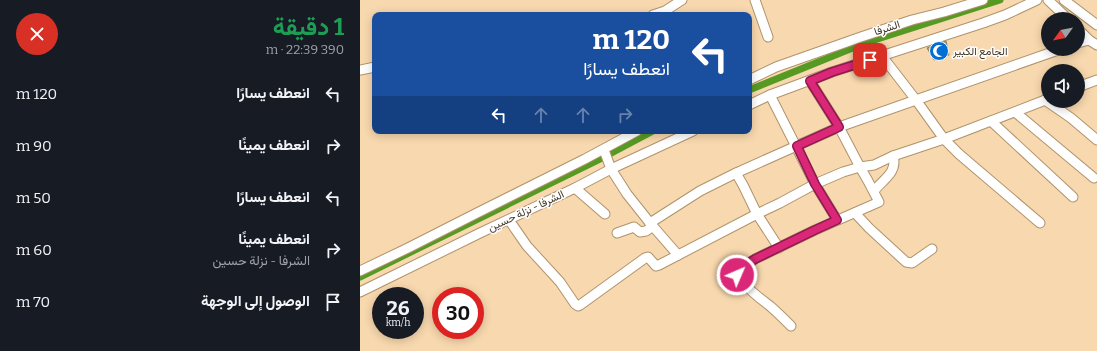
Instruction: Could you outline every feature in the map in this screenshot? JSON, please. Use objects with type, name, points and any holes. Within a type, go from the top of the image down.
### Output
[{"type":"street","points":[[662,12],[682,0]]},
{"type":"street","points":[[755,0],[768,37]]},
{"type":"street","name":"الشرفا","points":[[752,79],[776,67],[861,37],[912,20],[983,0]]},
{"type":"street","points":[[752,104],[832,72],[983,23],[1037,0]]},
{"type":"street","points":[[1048,0],[1061,12]]},
{"type":"street","points":[[1064,0],[1097,25]]},
{"type":"street","points":[[1085,36],[1097,45]]},
{"type":"street","points":[[1085,41],[1089,40]]},
{"type":"street","points":[[882,56],[944,139],[959,154],[1040,223]]},
{"type":"street","points":[[617,233],[634,227],[640,232],[646,230],[700,191],[736,173],[839,127],[1041,56]]},
{"type":"street","points":[[360,70],[372,68]]},
{"type":"street","points":[[1085,84],[1097,80]]},
{"type":"street","points":[[791,326],[741,280],[737,272],[749,263],[815,230],[880,202],[839,127],[810,81]]},
{"type":"street","points":[[770,96],[797,146],[815,184],[837,220]]},
{"type":"street","points":[[509,220],[535,256],[556,278],[578,306],[645,258],[648,257],[658,266],[815,184],[843,172],[874,165],[893,156],[944,139],[1041,101]]},
{"type":"street","points":[[1058,108],[1097,140]]},
{"type":"street","points":[[1015,112],[1094,178]]},
{"type":"street","points":[[991,121],[1073,197]]},
{"type":"street","points":[[360,271],[477,213],[607,158],[634,134]]},
{"type":"street","name":"الشرفا - نزلة حسين","points":[[360,292],[575,188],[607,158],[683,134]]},
{"type":"street","points":[[874,191],[891,173],[894,163],[893,156]]},
{"type":"street","points":[[607,158],[627,194],[678,255]]},
{"type":"street","points":[[736,173],[756,214],[779,248]]},
{"type":"street","points":[[575,188],[605,214]]},
{"type":"street","points":[[855,213],[906,262],[912,263],[932,249]]},
{"type":"building","name":"الجامع الكبير","points":[[946,41],[949,55],[934,60],[927,48]]},
{"type":"waterway","points":[[752,89],[865,43],[1000,0]]},
{"type":"waterway","points":[[360,277],[604,157],[647,134]]},
{"type":"place","name":"الجامع الكبير","points":[[939,51]]},
{"type":"route","points":[[737,275],[737,272],[755,259],[837,220],[815,184],[797,146],[839,127],[810,81],[832,72],[870,60]]}]
